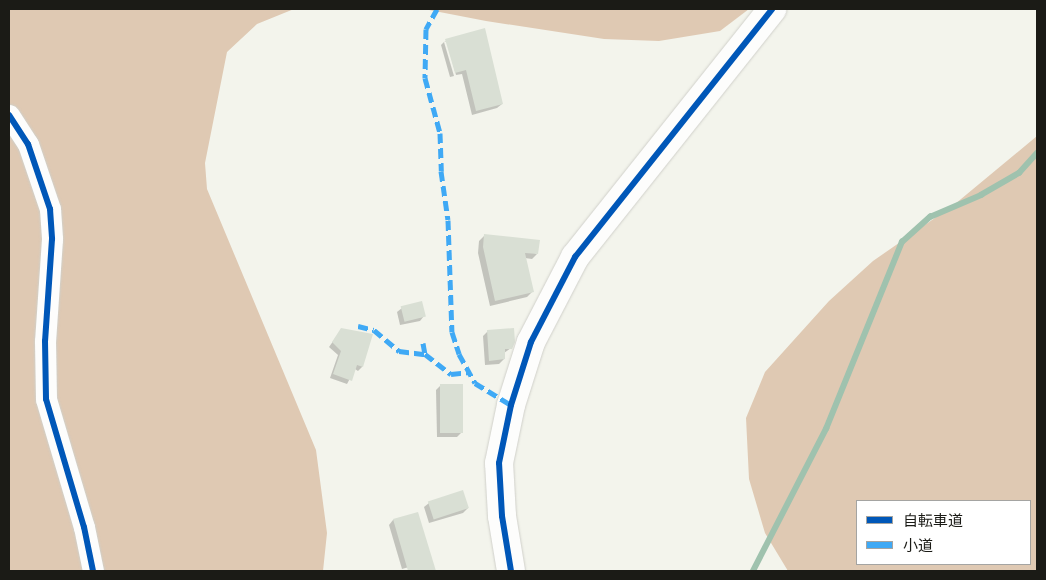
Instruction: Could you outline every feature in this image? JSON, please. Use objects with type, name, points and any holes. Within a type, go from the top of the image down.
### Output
[{"type":"street","points":[[511,571],[502,516],[499,462],[511,405],[531,342],[575,258],[655,153],[772,9]]},
{"type":"street","points":[[9,115],[28,144],[50,209],[52,239],[45,341],[46,399],[84,527],[93,571]]},
{"type":"shaded area","points":[[9,9],[294,9],[257,24],[227,52],[205,163],[207,189],[316,450],[327,533],[323,571],[9,571]]},
{"type":"shaded area","points":[[424,9],[749,9],[720,31],[659,41],[604,39],[486,21]]},
{"type":"shaded area","points":[[1037,136],[1037,571],[788,571],[765,533],[749,479],[746,418],[765,372],[829,301],[873,261],[955,204]]},
{"type":"building","points":[[485,28],[503,104],[476,111],[466,70],[455,73],[445,39]]},
{"type":"building","points":[[484,234],[540,240],[538,254],[525,253],[534,292],[495,301],[483,247]]},
{"type":"building","points":[[422,301],[426,317],[405,322],[401,306]]},
{"type":"building","points":[[341,328],[373,334],[363,367],[357,365],[352,381],[333,374],[341,351],[332,342]]},
{"type":"building","points":[[514,328],[515,342],[512,349],[505,349],[505,359],[489,361],[487,330]]},
{"type":"building","points":[[440,384],[463,384],[463,433],[440,433]]},
{"type":"building","points":[[463,490],[469,508],[434,520],[428,501]]},
{"type":"building","points":[[418,512],[436,571],[408,571],[393,519]]},
{"type":"waterway","points":[[753,571],[826,429],[902,242],[930,217],[981,195],[1019,173],[1037,153]]},
{"type":"marked path","points":[[437,9],[426,29],[425,78],[440,133],[441,171],[448,220],[452,332],[459,354],[475,383],[511,405]]},
{"type":"marked path","points":[[358,326],[374,330],[399,351],[425,354]]},
{"type":"marked path","points":[[423,343],[425,354],[451,374],[469,372]]},
{"type":"cycle path","points":[[511,571],[502,516],[499,463],[511,405],[531,342],[575,257],[772,9]]},
{"type":"cycle path","points":[[9,115],[28,144],[50,209],[52,239],[45,341],[46,399],[84,527],[93,571]]}]
